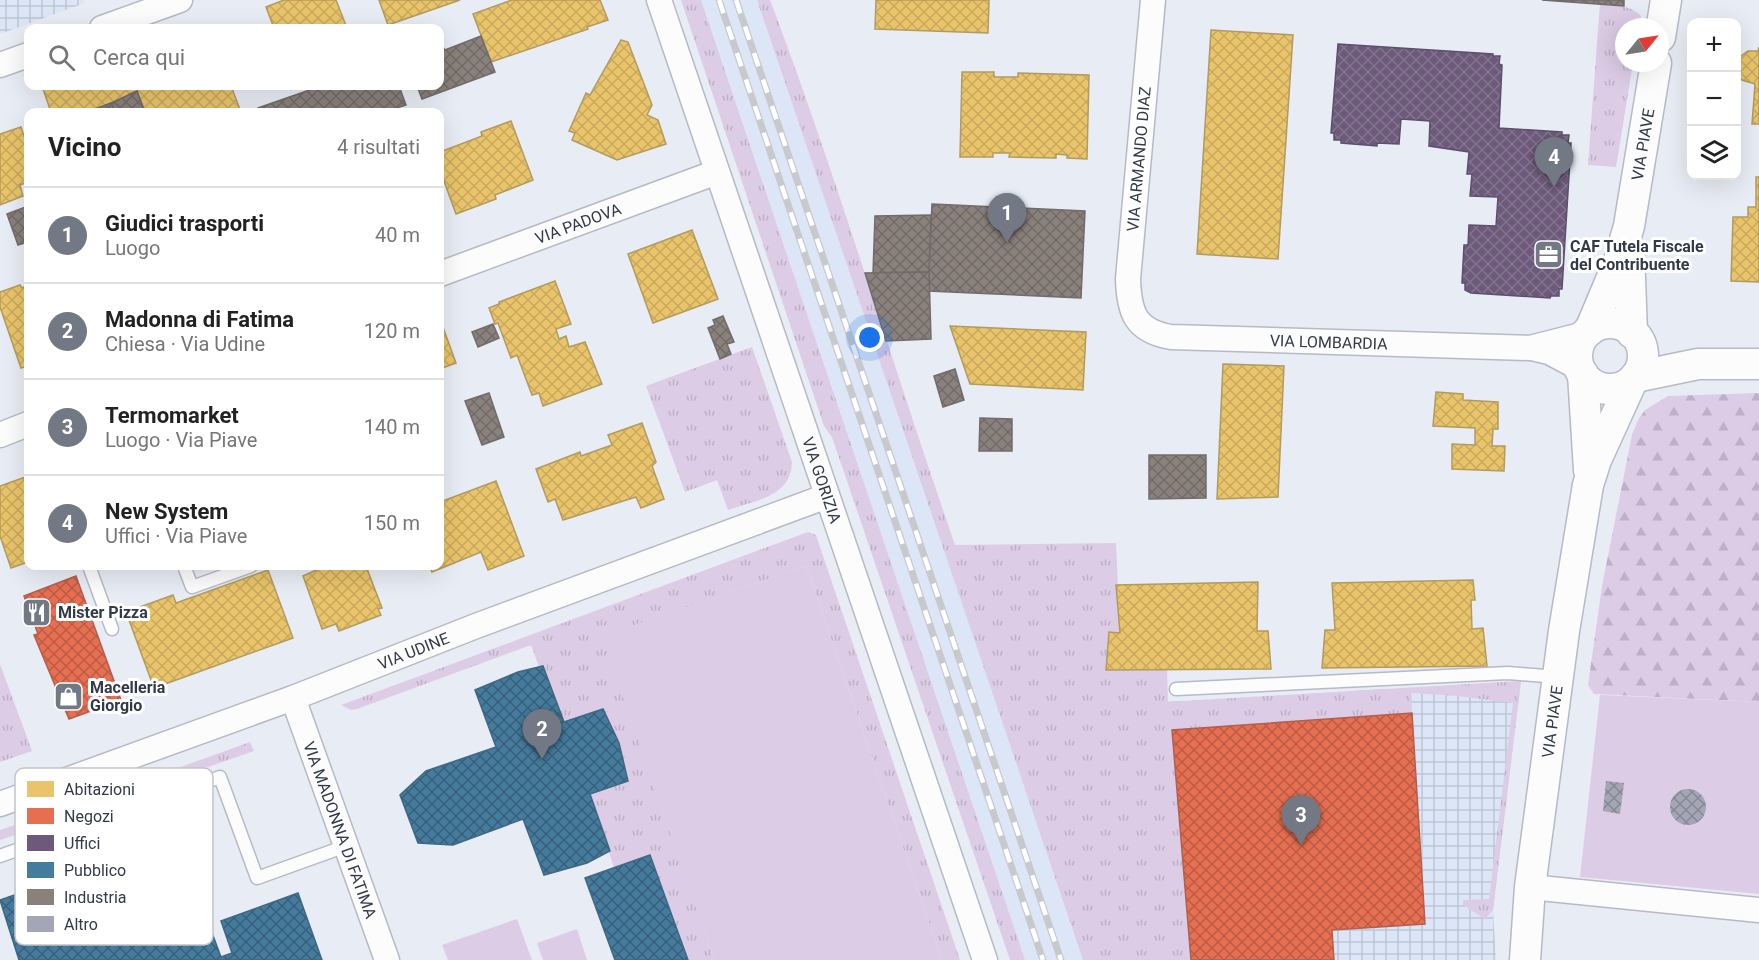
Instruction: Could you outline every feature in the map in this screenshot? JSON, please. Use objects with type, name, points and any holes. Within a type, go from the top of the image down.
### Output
[{"type":"street","points":[[113,24],[180,0]]},
{"type":"street","name":"VIA GORIZIA","points":[[659,0],[985,960]]},
{"type":"street","name":"VIA ARMANDO DIAZ","points":[[1135,318],[1129,300],[1128,279],[1154,0]]},
{"type":"street","points":[[1663,18],[1666,0]]},
{"type":"street","points":[[0,65],[24,56]]},
{"type":"street","name":"VIA PIAVE","points":[[1587,332],[1619,261],[1629,226],[1655,72]]},
{"type":"street","name":"VIA PADOVA","points":[[444,273],[717,172]]},
{"type":"street","name":"VIA PIAVE","points":[[1629,226],[1634,335]]},
{"type":"street","name":"VIA LOMBARDIA","points":[[1135,318],[1145,328],[1171,337],[1530,348],[1549,352],[1581,371]]},
{"type":"street","points":[[1730,362],[1658,347],[1616,324],[1606,324],[1587,332],[1577,351],[1581,371],[1596,386],[1606,389],[1616,388],[1634,379],[1698,364],[1730,362],[1759,364]]},
{"type":"street","name":"VIA LOMBARDIA","points":[[1530,348],[1587,332]]},
{"type":"street","points":[[1634,335],[1642,352],[1642,361],[1634,379]]},
{"type":"street","name":"VIA PIAVE","points":[[1581,371],[1588,485]]},
{"type":"street","name":"VIA PIAVE","points":[[1525,960],[1530,887],[1558,677],[1588,485],[1599,452],[1634,379]]},
{"type":"street","points":[[0,435],[24,426]]},
{"type":"street","name":"VIA UDINE","points":[[101,768],[827,496]]},
{"type":"street","name":"VIA MADONNA DI FATIMA","points":[[293,698],[387,960]]},
{"type":"street","name":"VIA UDINE","points":[[0,804],[15,799]]},
{"type":"street","points":[[1530,887],[1759,910]]},
{"type":"lane","points":[[90,570],[111,630]]},
{"type":"lane","points":[[186,570],[192,587],[240,570]]},
{"type":"lane","points":[[1176,689],[1508,673],[1558,677]]},
{"type":"lane","points":[[213,779],[220,777],[257,878],[346,846]]},
{"type":"lane","points":[[0,856],[15,850]]},
{"type":"shaded area","points":[[0,0],[84,0],[85,3],[0,34]]},
{"type":"shaded area","points":[[701,0],[757,0],[1083,960],[1025,960]]},
{"type":"shaded area","points":[[1521,681],[1493,910],[1496,960],[1191,960],[1174,766],[1163,702]]},
{"type":"green space","points":[[681,0],[701,0],[1025,960],[1010,960],[832,437],[824,426]]},
{"type":"green space","points":[[757,0],[770,0],[795,67],[955,545],[1116,543],[1120,633],[1109,633],[1106,670],[1167,670],[1168,702],[1521,681],[1493,910],[1485,919],[1463,905],[1463,900],[1489,899],[1513,703],[1411,693],[1412,713],[1172,730],[1191,960],[1083,960]]},
{"type":"green space","points":[[1600,3],[1617,5],[1637,12],[1641,16],[1641,18],[1615,18],[1615,72],[1632,72],[1616,167],[1588,165]]},
{"type":"green space","points":[[752,347],[792,462],[786,483],[779,490],[760,500],[728,510],[717,480],[685,492],[646,386]]},
{"type":"green space","points":[[1759,393],[1759,702],[1594,694],[1588,685],[1602,586],[1632,435],[1638,420],[1645,410],[1668,396]]},
{"type":"green space","points":[[808,532],[816,535],[960,960],[942,960],[806,566],[603,636],[714,960],[688,960],[650,855],[614,868],[590,794],[628,781],[619,743],[603,709],[564,722],[543,666],[539,667],[531,645],[357,709],[351,710],[341,705]]},
{"type":"green space","points":[[806,566],[942,960],[714,960],[602,636]]},
{"type":"green space","points":[[0,664],[32,751],[0,762]]},
{"type":"green space","points":[[1600,695],[1759,702],[1759,894],[1580,877]]},
{"type":"green space","points":[[250,742],[254,751],[205,768],[178,768]]},
{"type":"green space","points":[[15,825],[15,835],[0,840],[0,830]]},
{"type":"green space","points":[[517,919],[532,960],[448,960],[442,945]]},
{"type":"green space","points":[[577,929],[587,960],[543,960],[537,943]]},
{"type":"building: Abitazioni","points":[[284,0],[336,0],[345,24],[272,24],[266,7]]},
{"type":"building: Abitazioni","points":[[379,0],[460,0],[391,24],[388,24]]},
{"type":"building: Abitazioni","points":[[512,0],[600,0],[608,20],[491,62],[473,14]]},
{"type":"building: Abitazioni","points":[[876,0],[989,0],[988,33],[875,29]]},
{"type":"building: Abitazioni","points":[[1211,30],[1293,35],[1278,259],[1197,254]]},
{"type":"building: Abitazioni","points":[[621,40],[628,42],[652,105],[647,115],[658,120],[666,144],[617,160],[572,140],[575,133],[569,131],[586,93],[590,95]]},
{"type":"building: Abitazioni","points":[[1759,47],[1759,124],[1752,124],[1755,84],[1741,78],[1741,56],[1748,51],[1758,51]]},
{"type":"building: Abitazioni","points":[[962,72],[994,72],[994,77],[1018,77],[1018,73],[1089,75],[1087,159],[1067,158],[1067,155],[1056,154],[1056,158],[1009,157],[1010,153],[993,153],[993,157],[960,157]]},
{"type":"building: Abitazioni","points":[[43,90],[137,91],[129,94],[130,97],[98,108],[50,108]]},
{"type":"building: Abitazioni","points":[[137,90],[233,90],[239,108],[143,108]]},
{"type":"building: Abitazioni","points":[[511,121],[533,180],[495,195],[496,199],[456,214],[444,181],[444,150],[482,136],[481,132]]},
{"type":"building: Abitazioni","points":[[21,127],[24,136],[24,184],[20,185],[23,196],[0,205],[0,134]]},
{"type":"building: Abitazioni","points":[[1756,177],[1759,177],[1759,282],[1731,281],[1733,217],[1748,217],[1748,207],[1756,207]]},
{"type":"building: Abitazioni","points":[[692,230],[718,299],[653,323],[628,254]]},
{"type":"building: Abitazioni","points":[[555,281],[571,324],[556,329],[559,339],[566,336],[569,347],[585,342],[602,384],[543,406],[539,393],[532,395],[517,355],[511,358],[498,323],[495,324],[489,308]]},
{"type":"building: Abitazioni","points":[[20,285],[24,287],[24,367],[21,368],[0,307],[0,292]]},
{"type":"building: Abitazioni","points":[[950,326],[1086,332],[1083,390],[970,384]]},
{"type":"building: Abitazioni","points":[[444,330],[456,363],[444,368]]},
{"type":"building: Abitazioni","points":[[1223,364],[1284,366],[1278,497],[1217,499]]},
{"type":"building: Abitazioni","points":[[1436,392],[1463,394],[1463,400],[1498,402],[1498,429],[1493,429],[1492,446],[1505,446],[1504,471],[1452,469],[1452,444],[1475,445],[1475,428],[1433,426]]},
{"type":"building: Abitazioni","points":[[642,423],[656,462],[652,466],[664,499],[641,508],[636,497],[563,520],[555,499],[548,502],[536,469],[580,452],[581,456],[612,445],[608,435]]},
{"type":"building: Abitazioni","points":[[24,477],[24,563],[11,568],[0,536],[0,486]]},
{"type":"building: Abitazioni","points":[[496,481],[524,556],[488,570],[481,552],[444,567],[444,500]]},
{"type":"building: Abitazioni","points":[[268,570],[293,638],[154,688],[126,612],[173,595],[176,603]]},
{"type":"building: Abitazioni","points":[[316,570],[368,570],[382,608],[378,609],[381,615],[339,631],[336,624],[322,629],[303,576]]},
{"type":"building: Abitazioni","points":[[1473,580],[1475,600],[1471,600],[1472,629],[1483,628],[1487,666],[1322,668],[1325,630],[1335,630],[1332,583]]},
{"type":"building: Abitazioni","points":[[1258,582],[1257,631],[1268,631],[1271,669],[1106,670],[1109,632],[1120,633],[1116,585]]},
{"type":"building: Negozi","points":[[76,576],[121,700],[69,719],[34,635],[38,634],[24,596]]},
{"type":"building: Negozi","points":[[1412,713],[1425,924],[1332,930],[1334,960],[1191,960],[1172,730]]},
{"type":"building: Uffici","points":[[1338,44],[1500,56],[1499,64],[1502,65],[1499,128],[1562,132],[1562,135],[1569,135],[1568,143],[1571,143],[1562,289],[1559,289],[1559,296],[1550,298],[1471,293],[1465,290],[1465,283],[1462,283],[1464,245],[1468,245],[1469,225],[1496,226],[1498,197],[1470,196],[1472,174],[1467,174],[1469,152],[1429,146],[1430,121],[1401,119],[1399,144],[1377,143],[1377,146],[1341,143],[1341,140],[1334,140],[1334,133],[1331,133]]},
{"type":"building: Pubblico","points":[[543,666],[564,722],[603,709],[619,743],[628,781],[590,794],[610,851],[587,863],[544,875],[523,819],[453,845],[418,843],[400,795],[426,771],[496,747],[475,690],[518,672]]},
{"type":"building: Pubblico","points":[[650,855],[688,960],[615,960],[585,878]]},
{"type":"building: Pubblico","points":[[298,893],[322,960],[19,960],[0,900],[15,895],[15,945],[213,945],[213,936],[221,957],[232,953],[221,921]]},
{"type":"building: Industria","points":[[1542,0],[1624,0],[1624,6]]},
{"type":"building: Industria","points":[[481,36],[495,72],[422,99],[419,90],[444,90],[445,50]]},
{"type":"building: Industria","points":[[310,90],[400,90],[406,105],[397,108],[258,108]]},
{"type":"building: Industria","points":[[137,91],[143,108],[113,108],[111,103]]},
{"type":"building: Industria","points":[[111,103],[113,108],[98,108]]},
{"type":"building: Industria","points":[[932,204],[1085,211],[1081,298],[928,291]]},
{"type":"building: Industria","points":[[24,208],[24,243],[18,245],[7,214]]},
{"type":"building: Industria","points":[[931,215],[929,272],[873,273],[875,216]]},
{"type":"building: Industria","points":[[929,272],[931,339],[886,341],[865,273]]},
{"type":"building: Industria","points":[[723,316],[734,342],[727,344],[731,354],[720,359],[708,328],[715,325],[713,320]]},
{"type":"building: Industria","points":[[493,324],[499,338],[478,347],[472,332]]},
{"type":"building: Industria","points":[[955,369],[964,400],[943,407],[934,376]]},
{"type":"building: Industria","points":[[489,393],[504,437],[482,445],[465,401]]},
{"type":"building: Industria","points":[[980,418],[1012,419],[1012,451],[979,451]]},
{"type":"building: Industria","points":[[1149,455],[1206,455],[1206,498],[1149,499]]},
{"type":"building: Altro","points":[[1606,781],[1624,783],[1620,814],[1603,811]]},
{"type":"building: Altro","points":[[1688,789],[1701,794],[1706,807],[1701,820],[1688,825],[1675,820],[1670,807],[1675,794]]},
{"type":"railway","points":[[719,0],[1043,960]]},
{"type":"railway","points":[[736,0],[1061,960]]},
{"type":"place","name":"New System","points":[[1554,187]]},
{"type":"place","name":"Giudici trasporti","points":[[1007,243]]},
{"type":"place","name":"CAF Tutela Fiscale del Contribuente","points":[[1549,255]]},
{"type":"place","name":"Mister Pizza","points":[[37,612]]},
{"type":"place","name":"Macelleria Giorgio","points":[[69,696]]},
{"type":"place","name":"Madonna di Fatima","points":[[542,759]]},
{"type":"place","name":"Termomarket","points":[[1301,845]]}]
